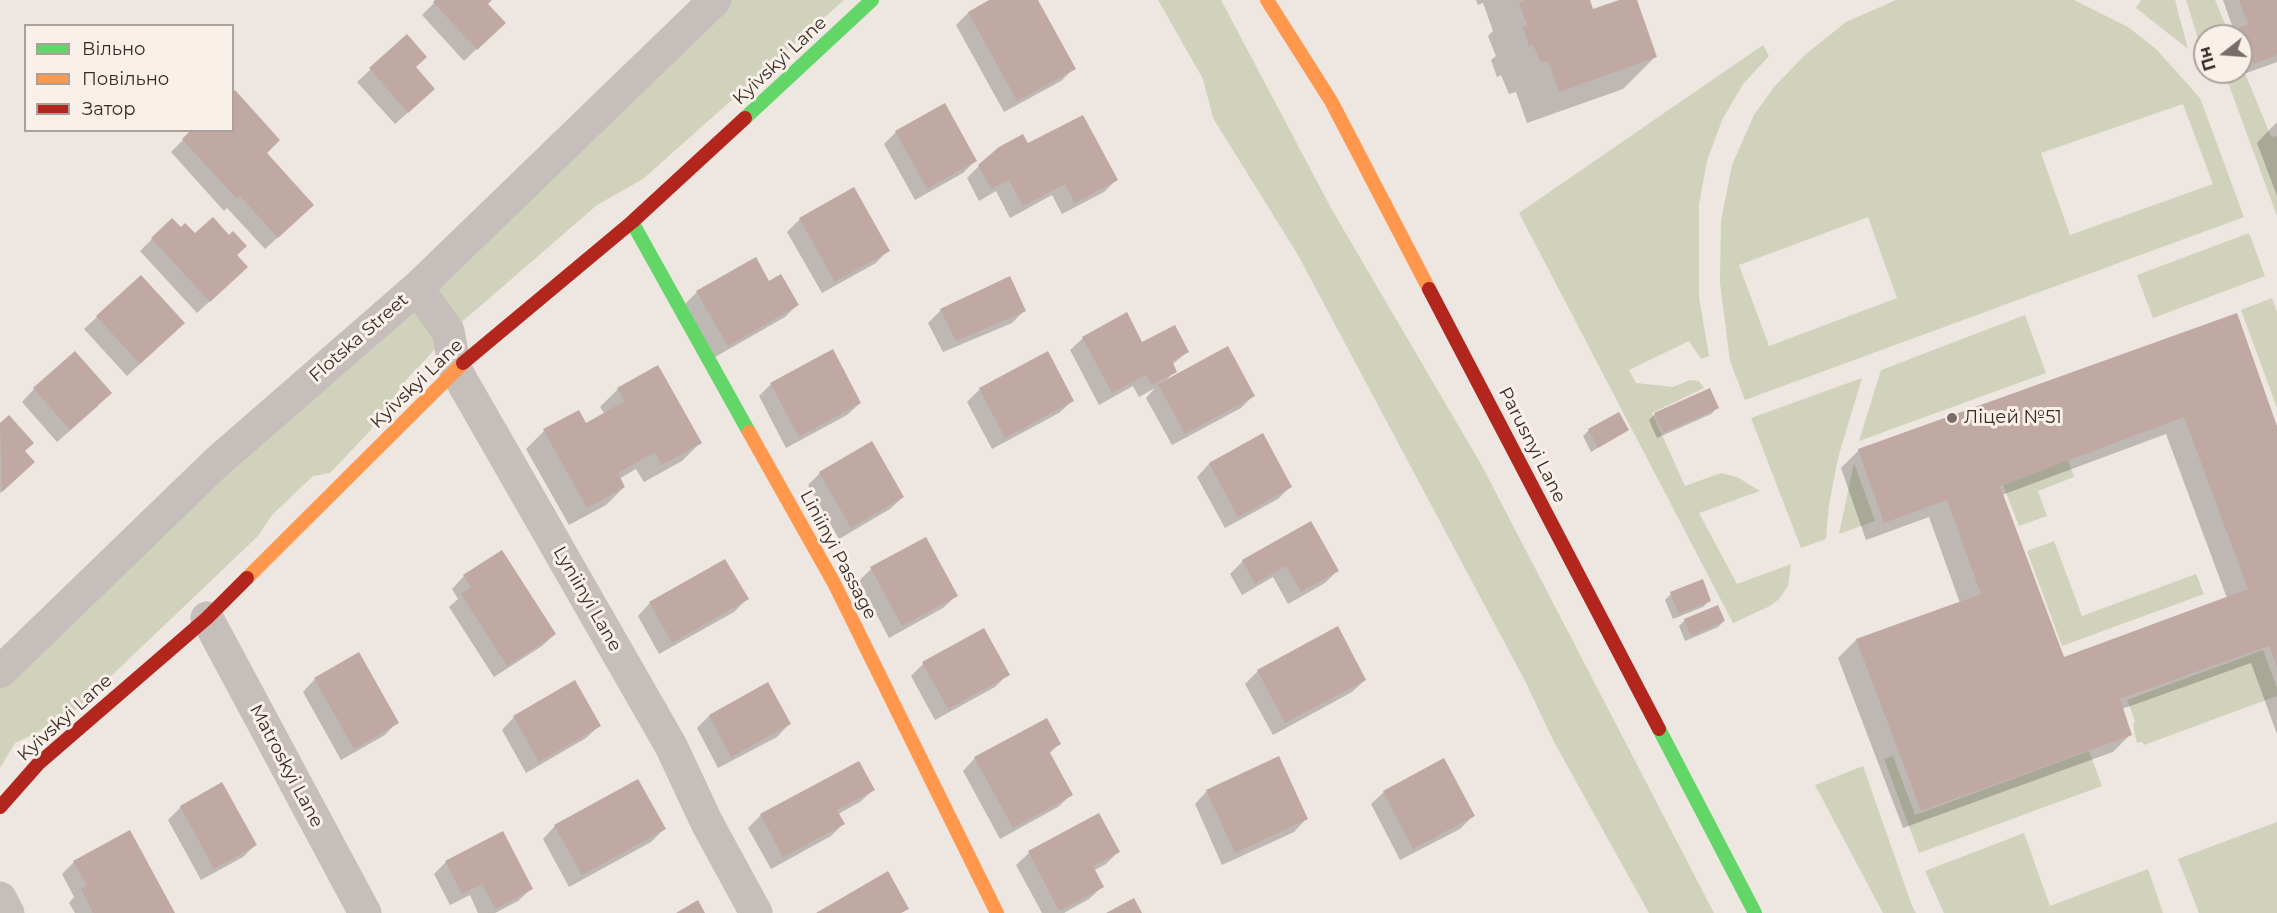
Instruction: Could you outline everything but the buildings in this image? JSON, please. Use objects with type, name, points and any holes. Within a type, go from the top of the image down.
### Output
[{"type":"street","name":"Flotska Street","points":[[0,672],[217,462],[417,288],[715,0]]},
{"type":"street","name":"Kyivskyi Lane","points":[[0,807],[38,764],[207,618],[454,369],[632,222],[872,0]]},
{"type":"street","name":"Parusnyi Lane","points":[[1267,0],[1342,122],[1755,913]]},
{"type":"street","name":"Liniinyi Passage","points":[[632,222],[834,583],[997,913]]},
{"type":"street","name":"Lyniinyi Lane","points":[[417,288],[448,330],[454,369],[671,746],[707,823],[756,913]]},
{"type":"street","name":"Matroskyi Lane","points":[[207,618],[365,913]]},
{"type":"street","points":[[0,898],[8,913]]},
{"type":"green space","points":[[727,0],[844,0],[643,179],[597,205],[456,327],[407,379],[369,432],[330,473],[313,476],[272,515],[258,536],[66,719],[15,743],[0,768],[0,684]]},
{"type":"green space","points":[[1158,0],[1221,0],[1331,208],[1482,466],[1714,913],[1649,913],[1553,740],[1525,681],[1298,255],[1213,118],[1203,79]]},
{"type":"green space","points":[[1896,0],[2074,0],[2128,27],[2156,49],[2200,98],[2244,217],[1745,400],[1730,361],[1720,283],[1721,221],[1732,165],[1754,115],[1774,87],[1806,54],[1846,22]],"holes":[[[2183,104],[2213,184],[2070,235],[2041,153]],[[1868,217],[1897,298],[1769,346],[1739,265]]]},
{"type":"green space","points":[[2141,0],[2175,0],[2188,49],[2136,8]]},
{"type":"green space","points":[[2186,0],[2215,0],[2225,24],[2193,24]]},
{"type":"green space","points":[[1763,45],[1769,56],[1743,84],[1722,120],[1707,161],[1699,204],[1699,297],[1709,356],[1701,359],[1689,341],[1629,370],[1636,383],[1673,387],[1690,380],[1699,381],[1704,388],[1652,413],[1685,486],[1721,473],[1737,477],[1760,491],[1699,513],[1737,584],[1791,564],[1788,586],[1779,599],[1770,606],[1733,623],[1519,213]]},
{"type":"green space","points":[[2227,84],[2250,84],[2271,137],[2277,136],[2277,216]]},
{"type":"green space","points":[[2249,233],[2265,276],[2153,318],[2137,275]]},
{"type":"green space","points":[[2272,298],[2277,312],[2277,408],[2241,310]]},
{"type":"green space","points":[[2025,315],[2046,373],[1859,441],[1881,370]]},
{"type":"green space","points":[[1862,378],[1838,458],[1829,504],[1826,539],[1801,548],[1751,418]]},
{"type":"green space","points":[[2068,460],[2074,477],[2038,491],[2047,516],[2019,526],[2003,485]]},
{"type":"green space","points":[[1854,463],[1875,521],[1839,534]]},
{"type":"green space","points":[[2054,541],[2082,616],[2196,574],[2204,594],[2062,646],[2027,551]]},
{"type":"green space","points":[[2263,650],[2277,688],[2277,696],[2144,745],[2142,742],[2137,743],[2133,725],[2135,721],[2127,700]]},
{"type":"green space","points":[[2089,751],[2102,786],[1919,853],[1884,759],[1893,756],[1915,815]]},
{"type":"green space","points":[[1863,766],[1916,913],[1883,913],[1815,785]]},
{"type":"green space","points":[[2277,822],[2277,913],[2199,913],[2178,859]]},
{"type":"green space","points":[[2024,833],[2050,906],[2148,869],[2163,913],[1944,913],[1925,871]]},
{"type":"traffic: fast","points":[[745,118],[872,0]]},
{"type":"traffic: fast","points":[[632,222],[749,432]]},
{"type":"traffic: fast","points":[[1659,729],[1755,913]]},
{"type":"traffic: slow","points":[[1267,0],[1331,101],[1429,289]]},
{"type":"traffic: slow","points":[[247,578],[463,363]]},
{"type":"traffic: slow","points":[[749,432],[834,583],[997,913]]},
{"type":"traffic: jam","points":[[463,363],[632,222],[745,118]]},
{"type":"traffic: jam","points":[[1429,289],[1659,729]]},
{"type":"traffic: jam","points":[[0,807],[38,764],[207,618],[247,578]]},
{"type":"place","name":"Ліцей №51","points":[[1952,418]]}]
